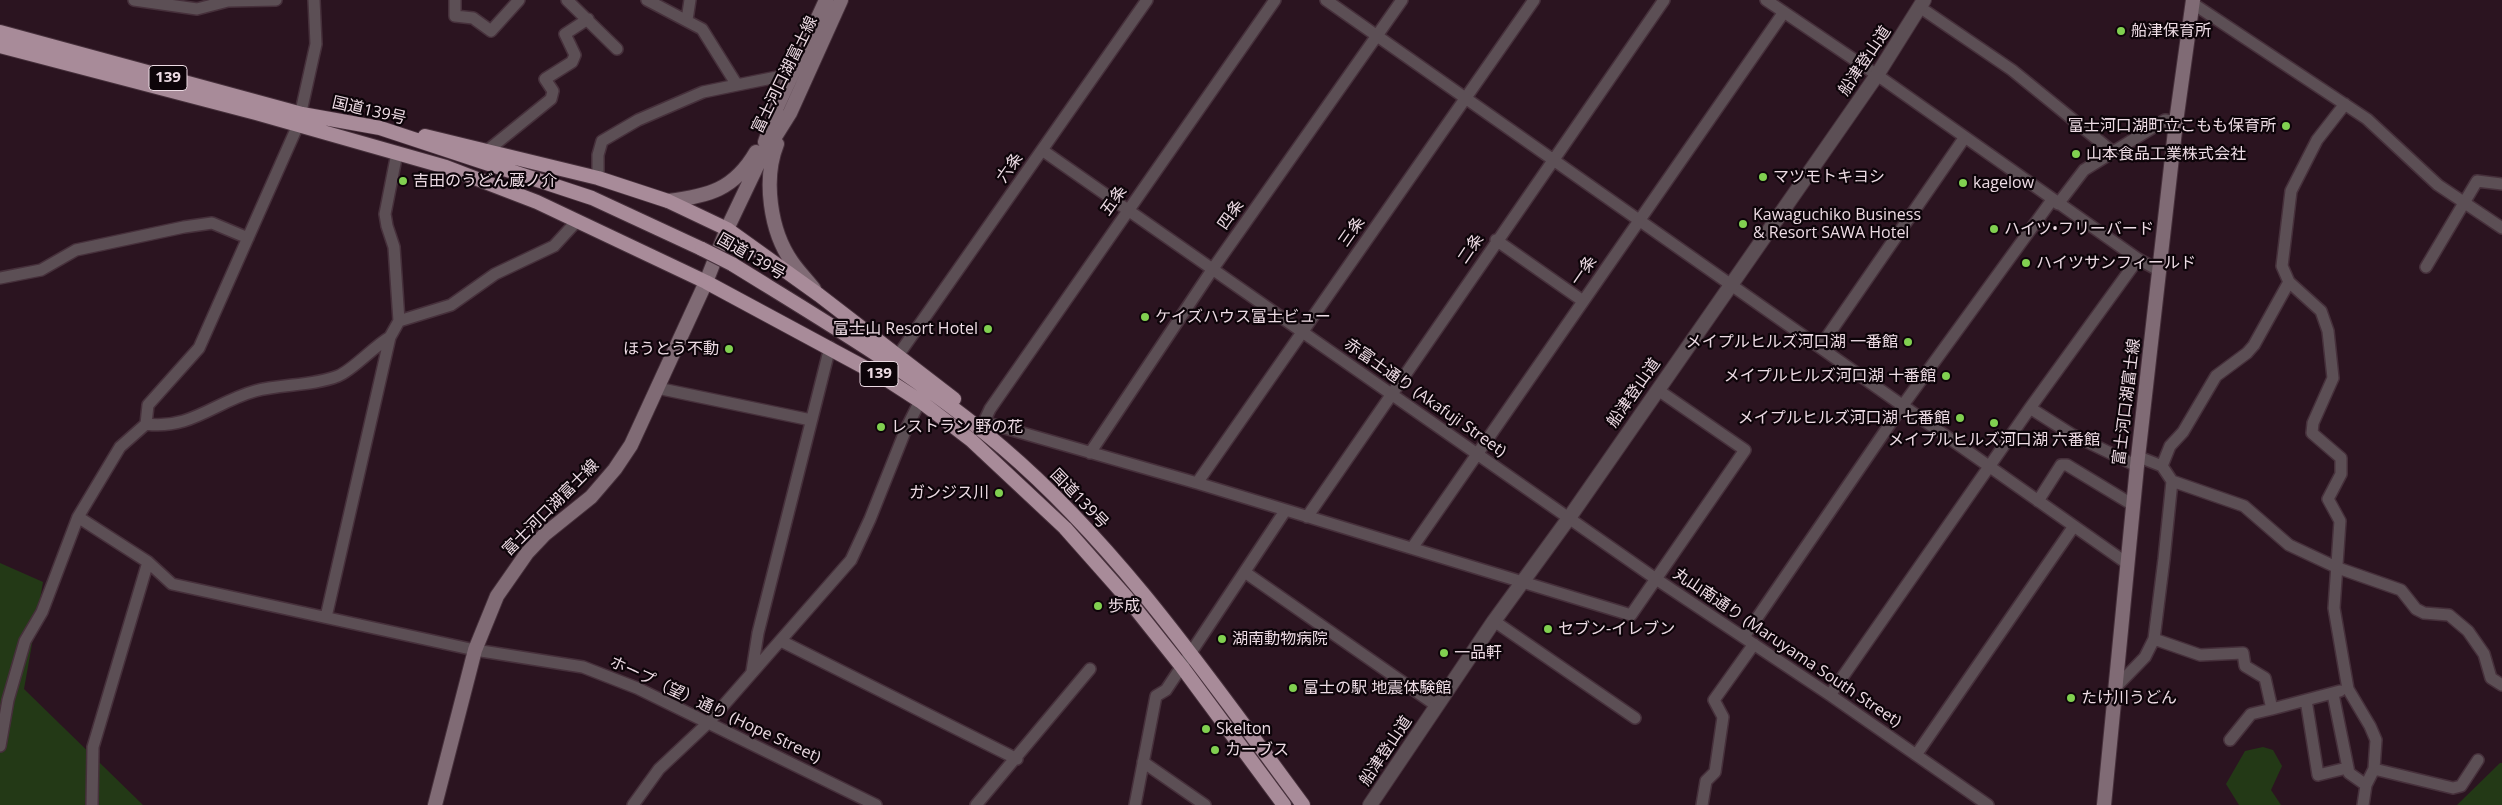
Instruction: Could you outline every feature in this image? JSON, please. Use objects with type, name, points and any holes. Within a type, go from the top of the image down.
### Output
[{"type":"highway","name":"国道139号","points":[[0,32],[300,119],[397,153],[446,167],[537,202],[706,282],[830,348],[920,400],[971,440],[1065,528],[1127,598],[1182,667],[1284,805]]},
{"type":"highway","name":"国道139号","points":[[0,46],[300,119],[380,128],[592,198],[732,264],[933,394],[1003,448],[1079,522],[1135,584],[1303,805]]},
{"type":"highway","points":[[380,128],[444,139],[598,178],[668,201],[727,229],[819,294],[899,354],[984,422],[1003,448]]},
{"type":"main road","name":"富士河口湖富士線","points":[[435,805],[475,650],[484,623],[511,573],[546,534],[590,497],[616,468],[631,445],[706,282],[727,229],[798,77],[826,0]]},
{"type":"main road","name":"富士河口湖富士線","points":[[798,77],[841,0]]},
{"type":"main road","name":"富士河口湖富士線","points":[[2104,805],[2133,505],[2191,1]]},
{"type":"main road","points":[[668,201],[701,197],[728,185],[749,164],[783,110]]},
{"type":"main road","points":[[783,110],[770,168],[770,199],[778,230],[791,261],[819,294]]},
{"type":"street","points":[[134,0],[197,9],[228,1],[276,0]]},
{"type":"street","points":[[0,746],[8,700],[25,641],[42,612],[78,517],[120,447],[146,424],[148,405],[199,348],[300,119],[316,44],[314,0]]},
{"type":"street","points":[[455,0],[455,16],[473,18],[491,31],[518,0]]},
{"type":"street","points":[[567,0],[573,8],[588,19],[617,49]]},
{"type":"street","points":[[647,0],[702,29],[737,85]]},
{"type":"street","points":[[687,20],[690,0]]},
{"type":"street","name":"六条","points":[[899,354],[1147,0]]},
{"type":"street","name":"五条","points":[[984,422],[990,409],[1127,210],[1275,0]]},
{"type":"street","points":[[1326,0],[2128,564]]},
{"type":"street","name":"四条","points":[[1090,453],[1212,270],[1402,0]]},
{"type":"street","name":"三条","points":[[1197,483],[1534,0]]},
{"type":"street","name":"二条","points":[[1307,517],[1496,240],[1664,0]]},
{"type":"street","points":[[1766,0],[1966,137],[2055,202],[2138,259],[2160,271]]},
{"type":"street","points":[[2191,1],[2367,119],[2438,185],[2502,228]]},
{"type":"street","points":[[1922,4],[2012,70],[2114,153]]},
{"type":"street","name":"船津登山道","points":[[1370,805],[1521,582],[1569,518],[1877,75],[1922,4]]},
{"type":"street","name":"一条","points":[[1412,548],[1784,12]]},
{"type":"street","points":[[488,150],[551,99],[553,91],[545,79],[572,62],[575,55],[564,34],[588,19]]},
{"type":"street","points":[[598,178],[598,155],[602,141],[638,120],[703,92],[737,85],[798,77]]},
{"type":"street","points":[[2345,104],[2316,140],[2291,191],[2282,266],[2289,282],[2321,311],[2328,331],[2333,378],[2313,423],[2312,433],[2342,458],[2341,474],[2328,499],[2340,521],[2334,608],[2348,688],[2376,740],[2374,768],[2366,785],[2363,805]]},
{"type":"street","points":[[1702,805],[1706,782],[1715,772],[1723,717],[1714,700],[1749,640],[1904,405],[2055,202],[2084,170],[2164,120],[2176,122]]},
{"type":"street","points":[[1820,347],[1966,137]]},
{"type":"street","name":"赤富士通り (Akafuji Street)","points":[[1042,150],[1569,518]]},
{"type":"street","points":[[326,617],[390,337],[399,321],[394,247],[385,214],[397,153]]},
{"type":"street","points":[[2426,267],[2477,181],[2502,184]]},
{"type":"street","points":[[399,321],[451,305],[494,274],[554,246],[576,222]]},
{"type":"street","points":[[0,278],[41,270],[76,250],[184,227],[212,223],[248,238]]},
{"type":"street","points":[[1496,240],[1583,301]]},
{"type":"street","points":[[1830,695],[1989,466],[2138,259]]},
{"type":"street","points":[[2162,466],[2170,446],[2183,432],[2216,376],[2247,353],[2254,345],[2289,282]]},
{"type":"street","points":[[146,424],[164,426],[175,424],[207,413],[252,392],[280,385],[339,376],[390,337]]},
{"type":"street","points":[[752,671],[758,633],[830,348]]},
{"type":"street","points":[[657,388],[811,420]]},
{"type":"street","points":[[984,422],[1197,483],[1631,615],[1745,450],[1658,390]]},
{"type":"street","points":[[633,805],[659,769],[708,723],[851,560],[920,400]]},
{"type":"street","points":[[2030,408],[2071,434],[2138,462],[2162,466],[2172,481],[2244,506],[2289,545],[2338,568],[2401,590],[2416,610],[2424,614],[2450,615],[2468,631],[2484,654],[2491,678],[2502,685]]},
{"type":"street","points":[[2038,501],[2061,465],[2066,465],[2133,505]]},
{"type":"street","points":[[2117,686],[2145,657],[2154,639],[2172,481]]},
{"type":"street","points":[[1136,805],[1156,696],[1166,690],[1246,573],[1285,511]]},
{"type":"street","name":"ホープ（望）通り (Hope Street)","points":[[78,517],[148,562],[172,584],[475,650],[583,667],[637,688],[876,805]]},
{"type":"street","name":"丸山南通り (Maruyama South Street)","points":[[1569,518],[1988,805]]},
{"type":"street","points":[[1916,755],[2074,526]]},
{"type":"street","points":[[92,805],[94,747],[148,562]]},
{"type":"street","points":[[1246,573],[1437,706]]},
{"type":"street","points":[[1494,621],[1635,718]]},
{"type":"street","points":[[2154,639],[2200,655],[2243,653],[2245,666],[2264,678],[2272,709]]},
{"type":"street","points":[[781,641],[1017,758]]},
{"type":"street","points":[[976,805],[1090,669]]},
{"type":"street","points":[[2230,740],[2251,714],[2333,694],[2348,688]]},
{"type":"street","points":[[2333,694],[2347,768],[2353,778],[2366,785]]},
{"type":"street","points":[[2306,700],[2318,775],[2347,768]]},
{"type":"street","points":[[2374,768],[2453,788],[2461,786],[2478,760]]},
{"type":"street","points":[[1143,762],[1205,805]]},
{"type":"green space","points":[[0,563],[43,582],[24,689],[143,805],[0,805]]},
{"type":"green space","points":[[2263,747],[2273,750],[2282,766],[2271,790],[2281,805],[2239,805],[2226,784],[2245,751]]},
{"type":"green space","points":[[2502,763],[2502,805],[2457,805]]},
{"type":"place","name":"船津保育所","points":[[2121,31]]},
{"type":"place","name":"富士河口湖町立こもも保育所","points":[[2286,126]]},
{"type":"place","name":"山本食品工業株式会社","points":[[2076,154]]},
{"type":"place","name":"マツモトキヨシ","points":[[1763,177]]},
{"type":"place","name":"吉田のうどん蔵ノ介","points":[[403,181]]},
{"type":"place","name":"kagelow","points":[[1963,183]]},
{"type":"place","name":"Kawaguchiko Business & Resort SAWA Hotel","points":[[1743,224]]},
{"type":"place","name":"ハイツ•フリーバード","points":[[1994,229]]},
{"type":"place","name":"ハイツサンフィールド","points":[[2026,263]]},
{"type":"place","name":"ケイズハウス富士ビュー","points":[[1145,317]]},
{"type":"place","name":"富士山 Resort Hotel","points":[[988,329]]},
{"type":"place","name":"メイプルヒルズ河口湖 一番館","points":[[1908,342]]},
{"type":"place","name":"ほうとう不動","points":[[729,349]]},
{"type":"place","name":"メイプルヒルズ河口湖 十番館","points":[[1946,376]]},
{"type":"place","name":"メイプルヒルズ河口湖 七番館","points":[[1960,418]]},
{"type":"place","name":"メイプルヒルズ河口湖 六番館","points":[[1994,423]]},
{"type":"place","name":"レストラン 野の花","points":[[881,427]]},
{"type":"place","name":"ガンジス川","points":[[999,493]]},
{"type":"place","name":"歩成","points":[[1098,606]]},
{"type":"place","name":"セブン-イレブン","points":[[1548,629]]},
{"type":"place","name":"湖南動物病院","points":[[1222,639]]},
{"type":"place","name":"一品軒","points":[[1444,653]]},
{"type":"place","name":"富士の駅 地震体験館","points":[[1293,688]]},
{"type":"place","name":"たけ川うどん","points":[[2071,698]]},
{"type":"place","name":"Skelton","points":[[1206,729]]},
{"type":"place","name":"カーブス","points":[[1215,750]]}]
